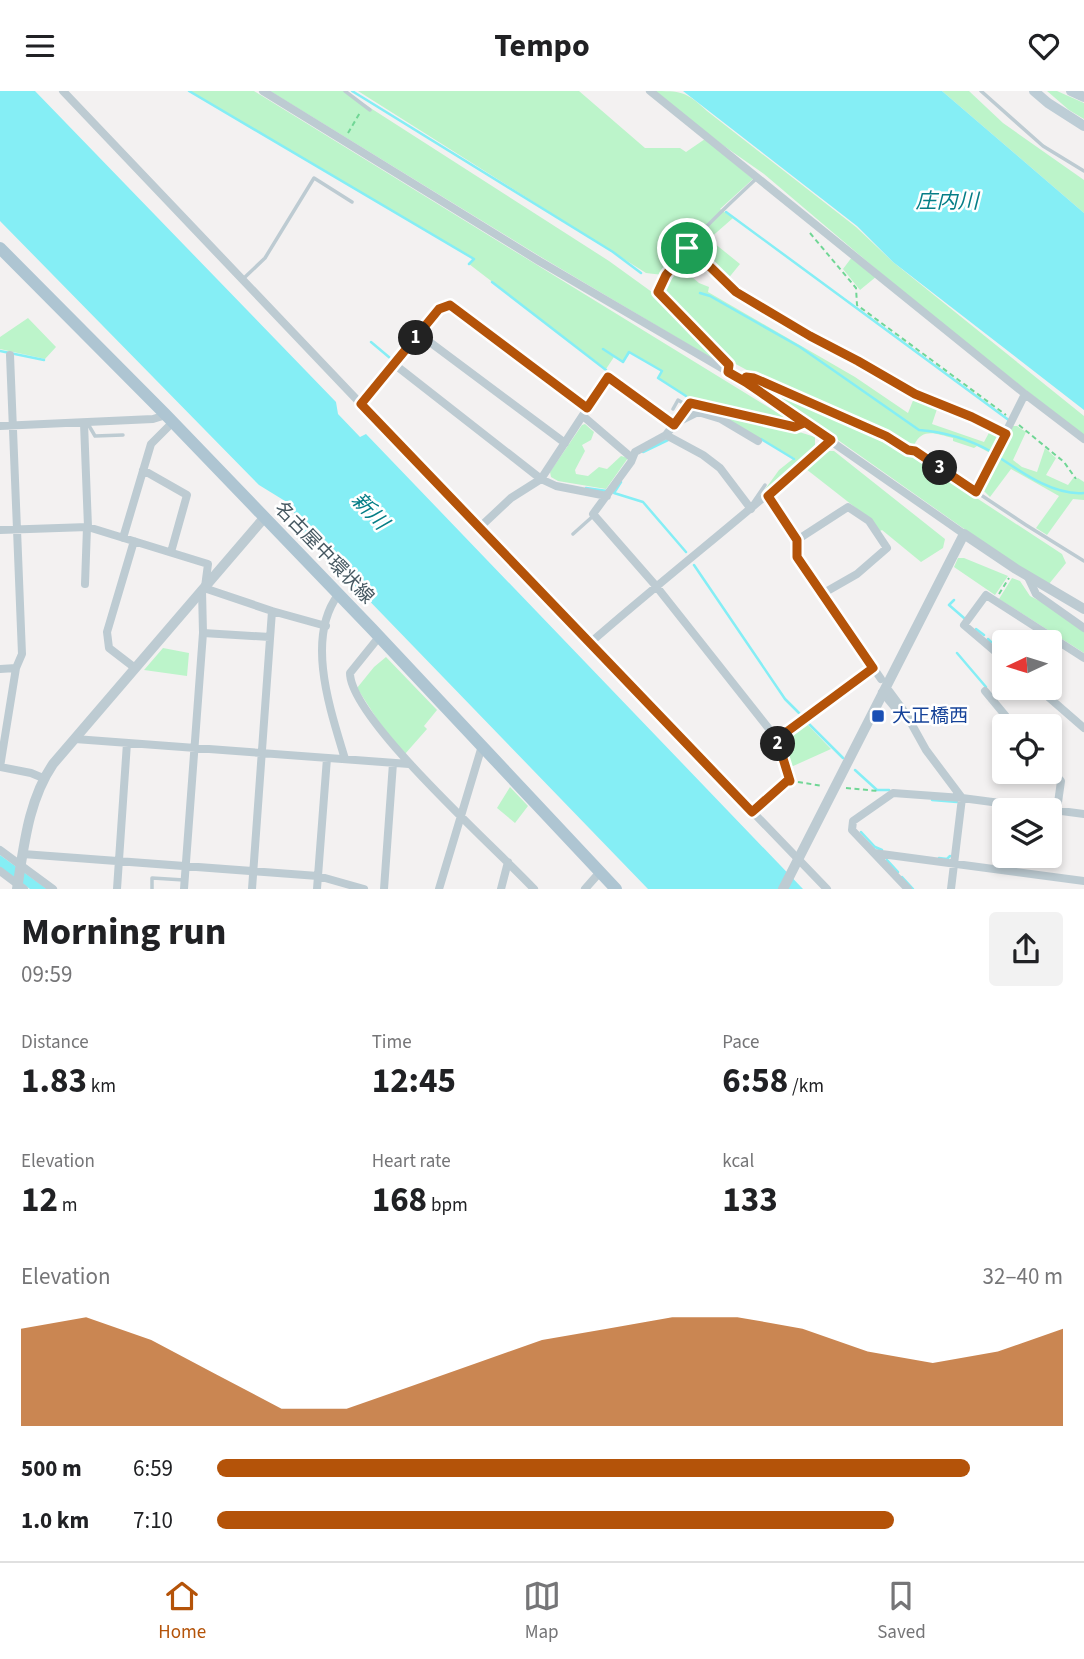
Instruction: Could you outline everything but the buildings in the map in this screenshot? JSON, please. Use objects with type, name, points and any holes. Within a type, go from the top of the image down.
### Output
[{"type":"main road","points":[[1034,91],[1084,126]]},
{"type":"main road","points":[[1071,91],[1084,97]]},
{"type":"main road","name":"名古屋中環状線","points":[[0,248],[264,517],[616,889]]},
{"type":"street","points":[[63,91],[797,861],[827,889]]},
{"type":"street","points":[[263,91],[538,261],[744,381],[1016,569],[1084,609]]},
{"type":"street","points":[[650,91],[1084,439]]},
{"type":"street","points":[[361,404],[439,309],[450,305],[585,412],[632,458]]},
{"type":"street","points":[[419,334],[565,443]]},
{"type":"street","points":[[10,355],[22,654],[16,668],[0,767],[43,778]]},
{"type":"street","points":[[394,364],[541,479],[556,485],[607,495]]},
{"type":"street","points":[[479,528],[511,498],[541,479],[608,377],[675,424]]},
{"type":"street","points":[[976,492],[1025,394]]},
{"type":"street","points":[[790,781],[777,739],[656,586],[594,515],[635,452],[666,435],[690,403],[795,427],[804,423]]},
{"type":"street","points":[[675,424],[698,412],[721,419],[758,441]]},
{"type":"street","points":[[0,426],[169,419]]},
{"type":"street","points":[[123,538],[152,444],[169,419]]},
{"type":"street","points":[[85,422],[85,584]]},
{"type":"street","points":[[666,435],[703,455],[720,468],[750,508]]},
{"type":"street","points":[[590,643],[750,508],[768,496],[831,440]]},
{"type":"street","points":[[143,470],[187,495],[171,552]]},
{"type":"street","points":[[768,496],[797,540],[797,557],[881,679]]},
{"type":"street","points":[[797,540],[848,507],[869,521],[887,548],[857,575],[822,594]]},
{"type":"street","points":[[19,886],[32,807],[43,778],[264,517]]},
{"type":"street","points":[[0,530],[87,527],[208,564],[204,588],[184,884]]},
{"type":"street","points":[[783,889],[886,692],[964,534]]},
{"type":"street","points":[[134,541],[107,632],[109,648],[135,668]]},
{"type":"street","points":[[1028,576],[1036,594],[1084,628]]},
{"type":"street","points":[[204,588],[326,626]]},
{"type":"street","points":[[338,595],[326,626],[323,669],[345,759]]},
{"type":"street","points":[[992,649],[964,625],[986,595],[1084,658]]},
{"type":"street","points":[[252,889],[272,611]]},
{"type":"street","points":[[203,633],[270,637]]},
{"type":"street","points":[[379,637],[353,667],[350,673],[351,684],[385,737],[409,764],[534,889]]},
{"type":"street","points":[[0,669],[16,668]]},
{"type":"street","points":[[777,739],[873,668]]},
{"type":"street","points":[[985,691],[1004,714]]},
{"type":"street","points":[[886,692],[902,716],[909,719],[926,750],[962,798],[951,889]]},
{"type":"street","points":[[1052,700],[1084,728]]},
{"type":"street","points":[[75,739],[409,764]]},
{"type":"street","points":[[117,889],[127,743]]},
{"type":"street","points":[[439,889],[482,746]]},
{"type":"street","points":[[317,889],[327,758]]},
{"type":"street","points":[[384,889],[393,763]]},
{"type":"street","points":[[908,889],[852,830],[853,821],[893,793],[992,802]]},
{"type":"street","points":[[1062,811],[1084,814]]},
{"type":"street","points":[[0,850],[52,889]]},
{"type":"street","points":[[874,853],[1084,881]]},
{"type":"street","points":[[23,855],[318,876],[364,889]]},
{"type":"street","points":[[501,889],[508,862]]},
{"type":"street","points":[[0,871],[19,886]]},
{"type":"street","points":[[585,889],[600,872]]},
{"type":"lane","points":[[345,91],[370,110]]},
{"type":"lane","points":[[981,91],[1043,146],[1084,171]]},
{"type":"lane","points":[[728,372],[729,365],[658,292],[666,275],[687,248],[720,212],[759,177]]},
{"type":"lane","points":[[242,280],[265,258],[314,178],[352,202]]},
{"type":"lane","points":[[744,381],[746,377],[754,378],[915,451],[1084,561]]},
{"type":"lane","points":[[673,409],[678,400],[688,406]]},
{"type":"lane","points":[[85,422],[95,436],[123,435]]},
{"type":"lane","points":[[750,508],[765,485]]},
{"type":"lane","points":[[573,534],[594,515]]},
{"type":"lane","points":[[152,889],[152,878],[184,884]]},
{"type":"path","points":[[344,140],[364,106]]},
{"type":"path","points":[[807,229],[856,288],[857,305],[1014,420],[1064,462],[1076,479]]},
{"type":"path","points":[[687,248],[695,252],[736,292],[810,336],[915,394],[1006,434]]},
{"type":"path","points":[[995,601],[1016,569]]},
{"type":"path","points":[[752,812],[787,781],[828,786]]},
{"type":"path","points":[[843,788],[893,793]]},
{"type":"green space","points":[[189,91],[254,91],[794,423],[694,401],[658,378],[661,370],[630,353],[623,362],[614,357],[606,369],[469,264],[473,258]]},
{"type":"green space","points":[[270,91],[344,91],[609,261],[656,295],[723,365],[541,257]]},
{"type":"green space","points":[[358,91],[579,91],[645,148],[680,148],[686,152],[705,139],[753,179],[720,209],[733,218],[709,239],[740,264],[727,280],[688,244],[663,275],[646,273]]},
{"type":"green space","points":[[652,91],[677,92],[694,99],[856,227],[893,262],[1084,416],[1084,436],[922,308],[764,174]]},
{"type":"green space","points":[[942,91],[969,91],[1003,123],[1084,180],[1084,213]]},
{"type":"green space","points":[[1047,91],[1057,91],[1084,103],[1084,119],[1069,110]]},
{"type":"green space","points":[[695,254],[685,271],[699,283],[709,287],[708,292],[855,377],[908,413],[914,398],[938,406],[932,424],[984,442],[991,429],[1003,435],[992,454],[977,446],[974,448],[953,441],[953,438],[936,434],[922,436],[914,445],[756,375],[721,356],[662,291],[677,264]]},
{"type":"green space","points":[[852,257],[877,276],[860,290],[843,269]]},
{"type":"green space","points":[[28,318],[56,347],[45,359],[0,349],[0,337]]},
{"type":"green space","points":[[757,383],[911,455],[1062,554],[1066,563],[1049,584],[1004,557]]},
{"type":"green space","points":[[695,408],[815,437],[815,450],[758,499],[779,470],[794,458],[723,417]]},
{"type":"green space","points":[[585,424],[594,432],[591,440],[582,445],[585,451],[575,470],[576,474],[588,476],[599,467],[607,469],[621,456],[628,458],[606,489],[558,481],[551,477],[550,472]]},
{"type":"green space","points":[[1013,426],[1026,432],[1013,460],[1022,467],[1037,472],[1045,448],[1056,458],[1046,475],[1068,485],[1074,477],[1075,480],[1078,478],[1084,482],[1084,500],[1073,499],[1047,535],[1036,528],[1059,496],[1011,469],[990,497],[983,490],[982,484]]},
{"type":"green space","points":[[825,451],[834,451],[945,539],[943,548],[921,562],[882,530],[878,532],[870,519],[806,469]]},
{"type":"green space","points":[[958,558],[1008,576],[995,595],[954,567]]},
{"type":"green space","points":[[1012,578],[1020,581],[1030,596],[1084,632],[1084,653],[1062,639],[1062,630],[1048,630],[999,599]]},
{"type":"green space","points":[[163,648],[189,653],[187,676],[144,670]]},
{"type":"green space","points":[[386,657],[437,710],[424,726],[427,729],[405,754],[386,733],[357,688]]},
{"type":"green space","points":[[805,722],[831,749],[791,767],[782,739]]},
{"type":"green space","points":[[510,787],[528,806],[515,823],[497,808]]},
{"type":"water","name":"新川","points":[[0,91],[35,91],[336,402],[338,414],[360,437],[366,434],[803,889],[648,889],[297,526],[295,514],[285,501],[259,485],[0,221]]},
{"type":"water","name":"庄内川","points":[[683,91],[942,91],[1084,213],[1084,410],[893,262],[857,226]]},
{"type":"water","points":[[0,855],[47,889],[30,889],[0,867]]},
{"type":"waterway","points":[[189,91],[474,259],[469,264]]},
{"type":"waterway","points":[[352,91],[613,252],[641,273]]},
{"type":"waterway","points":[[726,212],[1010,421]]},
{"type":"waterway","points":[[492,282],[606,370]]},
{"type":"waterway","points":[[700,293],[710,296],[800,347],[919,430],[956,437],[992,452]]},
{"type":"waterway","points":[[371,342],[390,358]]},
{"type":"waterway","points":[[603,349],[623,362],[629,352],[662,371],[658,378],[686,396]]},
{"type":"waterway","points":[[0,351],[44,360]]},
{"type":"waterway","points":[[761,439],[794,459]]},
{"type":"waterway","points":[[643,452],[668,440]]},
{"type":"waterway","points":[[997,456],[1027,476],[1050,487],[1084,493]]},
{"type":"waterway","points":[[621,482],[614,493],[643,502],[686,552]]},
{"type":"waterway","points":[[586,488],[607,491]]},
{"type":"waterway","points":[[694,565],[785,699],[802,716]]},
{"type":"waterway","points":[[954,600],[949,605],[964,618]]},
{"type":"waterway","points":[[976,629],[984,635]]},
{"type":"waterway","points":[[988,639],[991,642]]},
{"type":"waterway","points":[[957,653],[986,687]]},
{"type":"waterway","points":[[806,721],[843,758]]},
{"type":"waterway","points":[[855,770],[877,790],[889,790]]},
{"type":"waterway","points":[[932,800],[957,802]]},
{"type":"waterway","points":[[861,832],[875,847],[882,850]]},
{"type":"waterway","points":[[939,858],[947,859],[950,856]]},
{"type":"waterway","points":[[887,860],[898,872]]},
{"type":"waterway","points":[[902,877],[913,889]]},
{"type":"place","name":"大正橋西","points":[[878,716]]},
{"type":"route","points":[[687,248],[695,252],[736,292],[810,336],[915,394],[1006,434],[976,492],[915,451],[908,450],[886,436],[754,378],[746,377],[744,381],[831,440],[768,496],[797,540],[797,557],[873,668],[777,739],[790,781],[752,812],[361,404],[439,309],[450,305],[587,408],[608,377],[674,425],[690,403],[795,427],[804,423],[728,372],[729,365],[658,292],[666,275],[687,248]]}]
